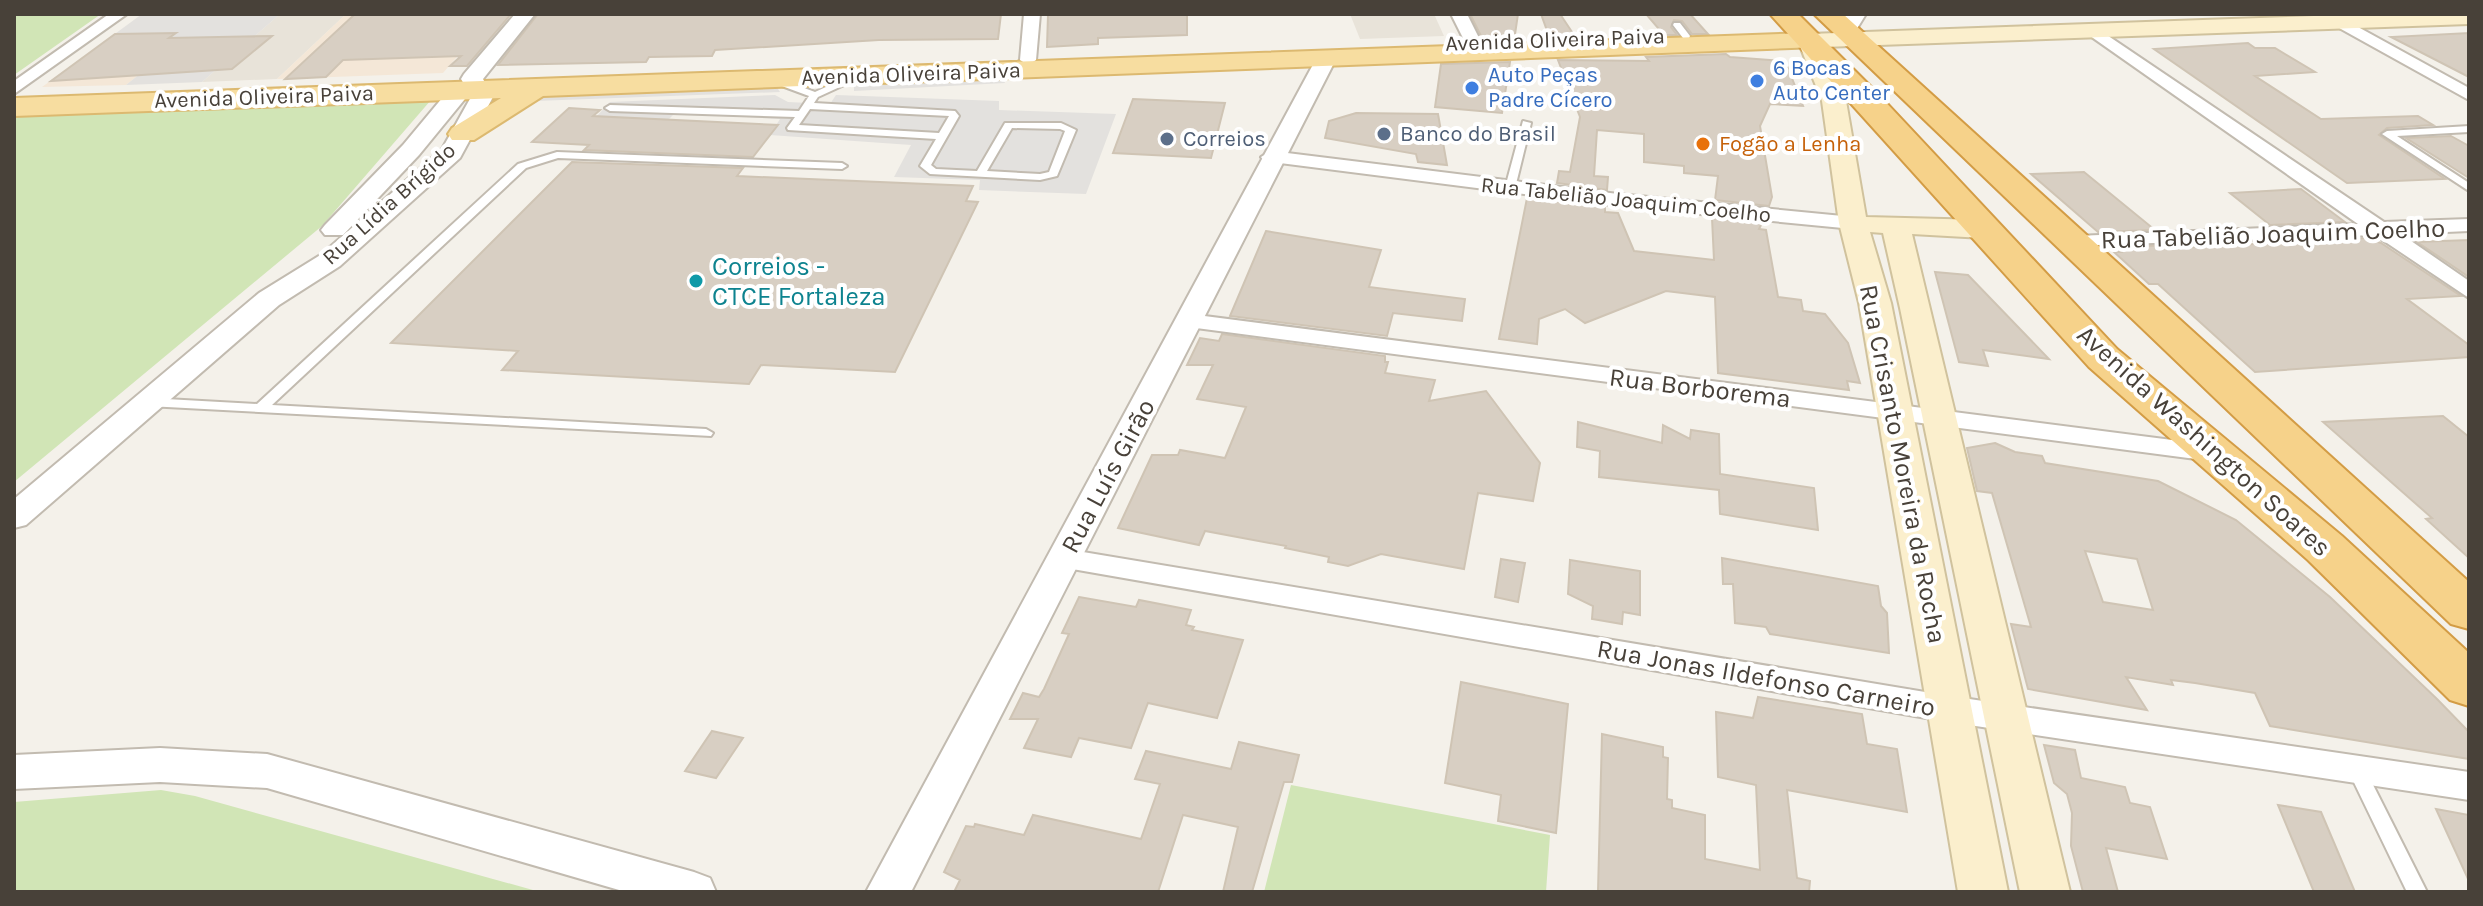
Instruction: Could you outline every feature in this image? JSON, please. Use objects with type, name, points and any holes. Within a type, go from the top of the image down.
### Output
[{"type":"highway","name":"Avenida Washington Soares","points":[[1825,26],[1983,229],[2103,358],[2348,568],[2469,685]]},
{"type":"highway","name":"Avenida Washington Soares","points":[[1825,26],[2076,242],[2466,606]]},
{"type":"highway","points":[[2146,395],[2121,361],[2119,349],[2132,338],[2157,340],[2199,359]]},
{"type":"main road","points":[[1825,26],[2295,14]]},
{"type":"main road","points":[[1825,26],[2092,30],[2469,17]]},
{"type":"main road","name":"Avenida Oliveira Paiva","points":[[14,96],[470,86],[536,88],[1326,59],[1825,26]]},
{"type":"main road","name":"Avenida Oliveira Paiva","points":[[14,107],[1825,26]]},
{"type":"main road","name":"Rua Crisanto Moreira da Rocha","points":[[1825,26],[1853,223],[1875,303],[1983,892]]},
{"type":"main road","points":[[458,144],[536,88]]},
{"type":"main road","name":"Rua Tabelião Joaquim Coelho","points":[[1853,223],[1983,229]]},
{"type":"main road","name":"Rua Crisanto Moreira da Rocha","points":[[1895,225],[1943,419],[2004,717],[2045,892]]},
{"type":"street","points":[[14,89],[119,14]]},
{"type":"street","name":"Rua Lídia Brígido","points":[[269,299],[303,258],[470,86],[525,14]]},
{"type":"street","points":[[1028,60],[1032,14]]},
{"type":"street","points":[[1459,14],[1473,42]]},
{"type":"street","points":[[2338,21],[2464,89]]},
{"type":"street","points":[[2092,30],[2469,291]]},
{"type":"street","name":"Rua Luís Girão","points":[[888,892],[1065,559],[1271,157],[1326,59]]},
{"type":"street","name":"Rua Lídia Brígido","points":[[14,517],[269,299],[331,260],[458,144],[482,97],[470,86]]},
{"type":"street","points":[[411,150],[422,159],[458,144]]},
{"type":"street","name":"Rua Tabelião Joaquim Coelho","points":[[1271,157],[1510,188],[1853,223]]},
{"type":"street","name":"Rua Tabelião Joaquim Coelho","points":[[2076,242],[2469,225]]},
{"type":"street","name":"Rua Borborema","points":[[1189,321],[2211,453]]},
{"type":"street","name":"Rua Jonas Ildefonso Carneiro","points":[[1065,559],[1949,709],[2469,786]]},
{"type":"street","points":[[14,772],[160,765],[267,771],[694,892]]},
{"type":"lane","points":[[856,76],[815,95],[792,128],[799,131],[942,136]]},
{"type":"lane","points":[[771,79],[815,95]]},
{"type":"lane","points":[[610,108],[952,113],[954,116],[925,166],[927,169],[980,174],[1040,177],[1053,174],[1071,130],[1061,126],[1009,125],[980,174]]},
{"type":"lane","points":[[1510,188],[1526,123]]},
{"type":"lane","points":[[2469,129],[2387,134],[2469,188]]},
{"type":"lane","points":[[261,408],[522,166],[531,162],[557,155],[842,166]]},
{"type":"lane","points":[[148,402],[706,433]]},
{"type":"lane","points":[[2357,769],[2417,892]]},
{"type":"shaded area","points":[[142,14],[280,14],[202,82],[126,85],[183,39],[108,39]]},
{"type":"shaded area","points":[[280,14],[346,14],[277,79],[202,82]]},
{"type":"shaded area","points":[[346,14],[494,14],[443,73],[277,79]]},
{"type":"shaded area","points":[[1350,14],[1434,14],[1444,36],[1360,39]]},
{"type":"shaded area","points":[[184,38],[126,85],[42,87],[108,39]]},
{"type":"shaded area","points":[[1002,76],[1005,83],[854,91],[854,86],[862,82]]},
{"type":"shaded area","points":[[776,86],[780,92],[535,101],[537,94]]},
{"type":"shaded area","points":[[775,95],[788,102],[830,104],[836,95],[999,101],[999,110],[1116,114],[1086,194],[979,190],[980,180],[894,177],[911,145],[770,135],[780,119],[675,113],[668,120],[596,117],[610,102]]},
{"type":"green space","points":[[14,14],[101,14],[14,75]]},
{"type":"green space","points":[[431,100],[322,226],[14,482],[14,113]]},
{"type":"green space","points":[[1291,785],[1550,835],[1546,892],[1264,892]]},
{"type":"green space","points":[[161,790],[195,796],[540,892],[14,892],[14,802]]},
{"type":"building","points":[[355,14],[511,14],[467,66],[450,66],[461,56],[343,60],[326,77],[285,79]]},
{"type":"building","points":[[538,14],[1001,14],[998,39],[879,40],[715,50],[712,56],[649,57],[646,62],[498,65]]},
{"type":"building","points":[[1187,14],[1187,35],[1098,38],[1098,44],[1047,47],[1048,15]]},
{"type":"building","points":[[1470,14],[1518,14],[1514,41],[1484,42]]},
{"type":"building","points":[[1541,14],[1560,14],[1576,38],[1550,39]]},
{"type":"building","points":[[1646,14],[1690,14],[1708,34],[1692,34],[1682,21],[1674,20],[1671,27],[1677,35],[1664,35]]},
{"type":"building","points":[[176,33],[169,38],[272,36],[232,69],[51,81],[115,34]]},
{"type":"building","points":[[2469,33],[2469,77],[2391,37]]},
{"type":"building","points":[[2248,43],[2255,48],[2275,48],[2315,72],[2255,76],[2321,119],[2418,116],[2433,125],[2387,128],[2379,135],[2445,179],[2347,183],[2154,49]]},
{"type":"building","points":[[1726,54],[1730,57],[1785,61],[1803,106],[1770,104],[1760,126],[1772,197],[1769,206],[1715,200],[1718,176],[1684,173],[1684,166],[1644,162],[1644,134],[1597,130],[1594,176],[1608,177],[1607,190],[1557,183],[1559,171],[1570,172],[1580,117],[1558,60],[1649,61],[1646,57]]},
{"type":"building","name":"Auto Peças Padre Cícero","points":[[1510,62],[1502,113],[1435,107],[1441,64]]},
{"type":"building","name":"Correios","points":[[1133,99],[1225,103],[1211,158],[1113,153]]},
{"type":"building","points":[[569,108],[600,110],[593,116],[778,125],[753,157],[584,150],[589,145],[532,142]]},
{"type":"building","name":"Banco do Brasil","points":[[1356,113],[1438,114],[1447,165],[1418,162],[1416,154],[1325,138],[1329,121]]},
{"type":"building","points":[[2451,136],[2469,146],[2469,178],[2406,138]]},
{"type":"building","name":"Correios - CTCE Fortaleza","points":[[572,162],[743,168],[737,176],[973,186],[966,201],[978,202],[895,372],[761,365],[749,384],[502,370],[518,351],[391,343]]},
{"type":"building","points":[[2084,172],[2155,230],[2098,232],[2031,174]]},
{"type":"building","points":[[2301,189],[2345,222],[2270,225],[2230,193]]},
{"type":"building","points":[[1527,198],[1605,207],[1605,212],[1618,213],[1634,251],[1714,260],[1712,218],[1762,223],[1759,229],[1766,230],[1778,297],[1801,300],[1803,311],[1825,314],[1848,343],[1860,383],[1847,381],[1849,390],[1718,373],[1715,297],[1666,291],[1585,323],[1565,309],[1539,319],[1537,344],[1499,339]]},
{"type":"building","points":[[1266,231],[1381,250],[1369,287],[1465,299],[1462,321],[1393,313],[1387,336],[1230,316]]},
{"type":"building","points":[[2367,238],[2381,243],[2461,296],[2407,299],[2469,345],[2469,357],[2255,372],[2158,284],[2149,284],[2114,252],[2121,252],[2115,247],[2174,245],[2178,248]]},
{"type":"building","points":[[2469,240],[2469,277],[2417,242]]},
{"type":"building","points":[[1935,272],[1968,275],[2049,359],[1983,350],[1988,366],[1959,362]]},
{"type":"building","points":[[1222,334],[1385,356],[1385,362],[1388,362],[1385,373],[1435,380],[1429,401],[1486,391],[1540,463],[1533,501],[1478,493],[1464,569],[1381,554],[1348,566],[1328,562],[1329,557],[1286,546],[1205,531],[1199,545],[1118,528],[1152,455],[1178,455],[1180,450],[1225,458],[1246,407],[1197,399],[1213,365],[1187,365],[1200,338],[1219,341]]},
{"type":"building","points":[[2443,416],[2469,437],[2469,558],[2426,519],[2432,518],[2323,422]]},
{"type":"building","points":[[1578,422],[1662,443],[1663,425],[1690,439],[1691,430],[1719,434],[1720,474],[1814,488],[1818,530],[1720,514],[1719,490],[1599,477],[1600,451],[1577,447]]},
{"type":"building","points":[[1995,443],[2015,452],[2042,456],[2045,463],[2158,481],[2236,520],[2330,597],[2437,699],[2469,732],[2469,759],[2270,726],[2255,693],[2195,683],[2171,680],[2173,685],[2126,677],[2147,710],[2028,689],[2011,624],[2031,627],[1992,493],[1977,491],[1967,448]],"holes":[[[2085,551],[2137,559],[2153,610],[2103,602]]]},
{"type":"building","points":[[1722,558],[1878,586],[1881,606],[1887,613],[1889,653],[1770,634],[1766,627],[1735,623],[1733,584],[1723,584]]},
{"type":"building","points":[[1501,559],[1525,563],[1518,602],[1495,597]]},
{"type":"building","points":[[1570,560],[1640,571],[1640,615],[1623,612],[1622,624],[1592,619],[1593,606],[1568,594]]},
{"type":"building","points":[[1079,597],[1136,607],[1139,600],[1191,610],[1186,625],[1194,627],[1192,630],[1243,640],[1217,718],[1148,703],[1131,748],[1079,738],[1071,757],[1024,748],[1038,719],[1010,719],[1023,693],[1039,697],[1044,689],[1069,634],[1062,633]]},
{"type":"building","points":[[1461,682],[1568,704],[1556,833],[1498,821],[1501,795],[1445,783]]},
{"type":"building","points":[[1758,697],[1862,714],[1867,744],[1897,749],[1907,812],[1787,790],[1797,878],[1810,881],[1809,892],[1598,892],[1602,734],[1663,747],[1663,757],[1668,758],[1667,799],[1672,800],[1672,808],[1705,815],[1705,859],[1760,870],[1756,785],[1718,777],[1716,712],[1753,718]]},
{"type":"building","points":[[712,731],[743,738],[716,778],[685,771]]},
{"type":"building","points":[[1239,742],[1299,755],[1292,782],[1284,782],[1252,892],[1223,892],[1238,827],[1183,815],[1158,892],[954,892],[960,880],[944,872],[966,826],[974,827],[975,824],[1024,835],[1033,815],[1141,839],[1160,784],[1135,779],[1146,751],[1231,769]]},
{"type":"building","points":[[2044,745],[2075,750],[2081,778],[2125,787],[2130,803],[2150,807],[2167,859],[2106,848],[2118,892],[2083,892],[2071,846],[2072,813],[2067,794],[2054,783]]},
{"type":"building","points":[[2278,805],[2321,812],[2355,892],[2314,892]]},
{"type":"building","points":[[2436,809],[2469,815],[2469,881]]},
{"type":"place","name":"6 Bocas Auto Center","points":[[1757,81]]},
{"type":"place","name":"Auto Peças Padre Cícero","points":[[1472,88]]},
{"type":"place","name":"Banco do Brasil","points":[[1384,134]]},
{"type":"place","name":"Correios","points":[[1167,139]]},
{"type":"place","name":"Fogão a Lenha","points":[[1703,144]]},
{"type":"place","name":"Correios - CTCE Fortaleza","points":[[696,281]]}]
